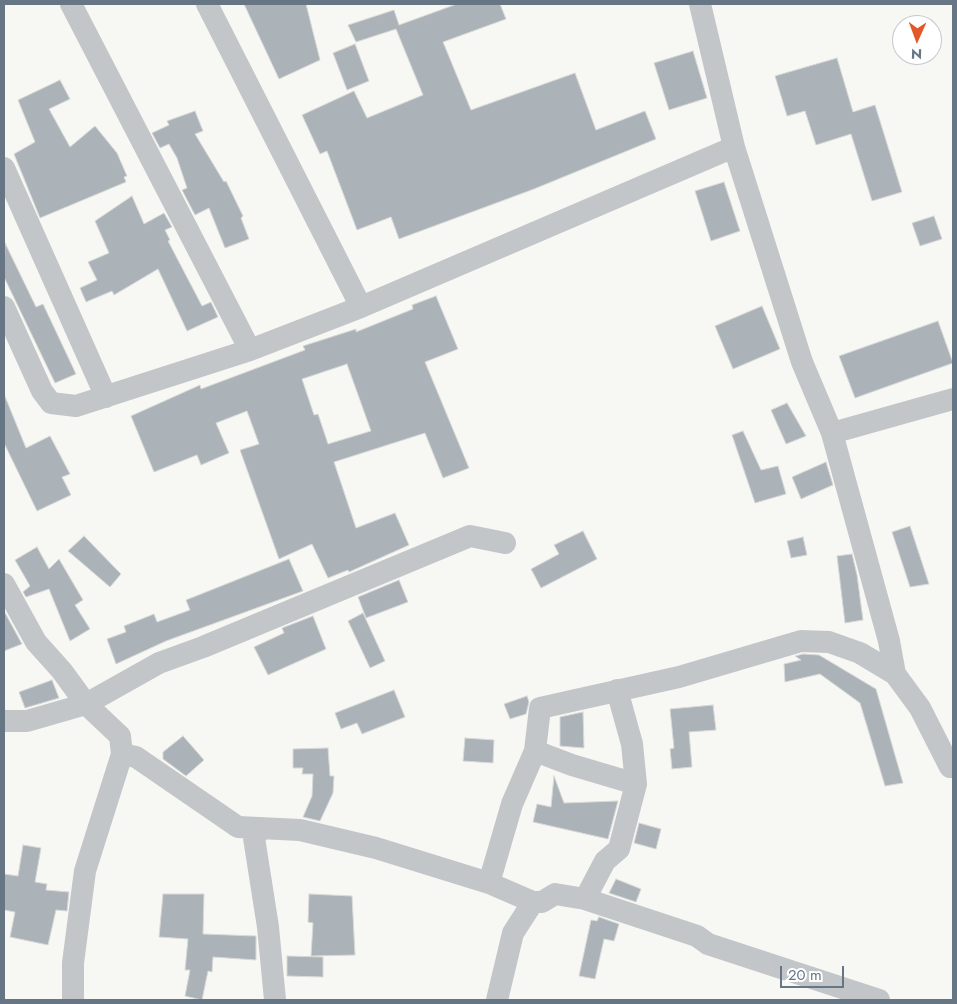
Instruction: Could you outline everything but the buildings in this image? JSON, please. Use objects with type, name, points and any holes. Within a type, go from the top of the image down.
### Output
[{"type":"street","points":[[71,4],[250,350]]},
{"type":"street","points":[[207,4],[361,307]]},
{"type":"street","points":[[700,4],[734,147],[802,362],[832,433],[889,641],[895,674]]},
{"type":"street","points":[[4,307],[42,391],[51,403],[76,406],[250,350],[361,307],[734,147]]},
{"type":"street","points":[[4,168],[106,397]]},
{"type":"street","points":[[832,433],[953,399]]},
{"type":"street","points":[[4,721],[27,722],[86,704],[159,663],[203,647],[470,536],[505,544]]},
{"type":"street","points":[[4,584],[36,642],[62,671],[86,704],[120,736],[122,754],[85,871],[73,964],[73,1000]]},
{"type":"street","points":[[489,883],[512,804],[535,751],[540,708],[695,672],[801,642],[829,642],[860,653],[895,674],[920,708],[950,767],[953,766]]},
{"type":"street","points":[[585,899],[605,861],[619,850],[636,784],[632,744],[616,690]]},
{"type":"street","points":[[535,751],[572,766],[636,784]]},
{"type":"street","points":[[122,754],[136,757],[238,827],[300,830],[376,848],[489,883],[533,902],[542,902],[555,894],[585,899],[697,936],[708,944],[879,1000]]},
{"type":"street","points":[[262,828],[254,838],[268,927],[275,1000]]},
{"type":"street","points":[[497,1000],[513,933],[533,902]]}]
